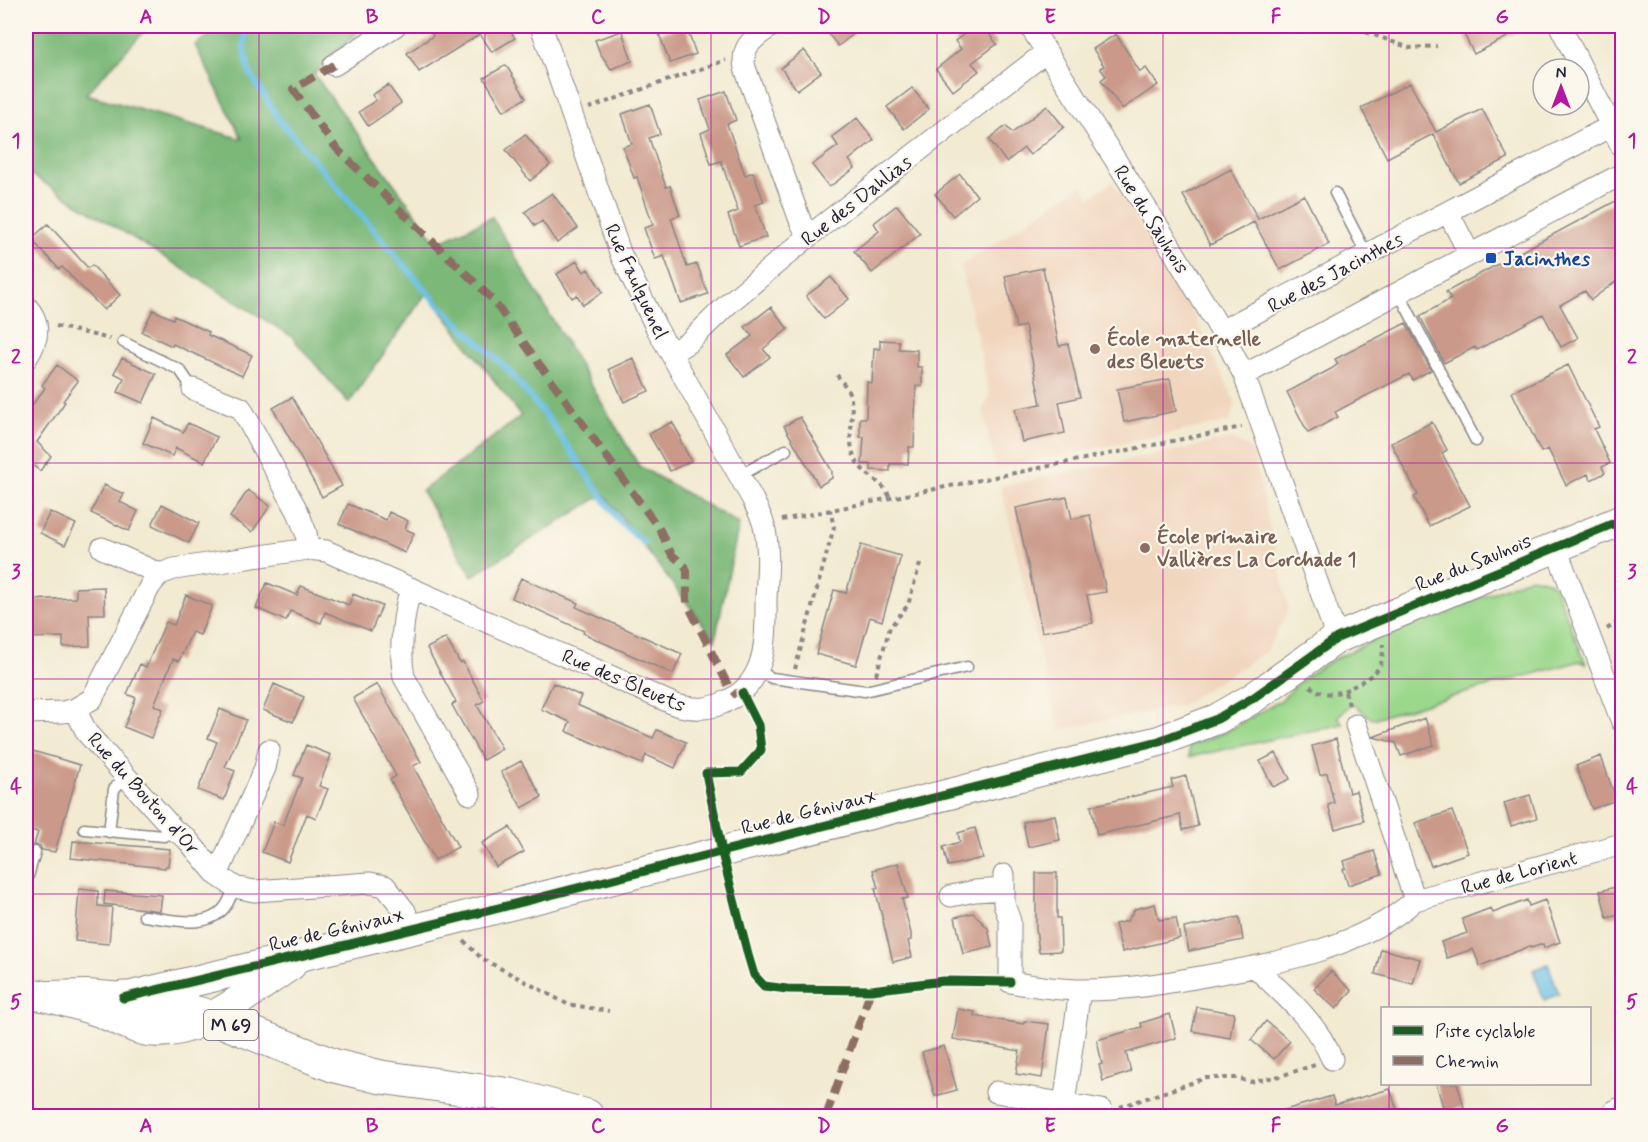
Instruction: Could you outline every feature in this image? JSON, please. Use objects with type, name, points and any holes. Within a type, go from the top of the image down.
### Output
[{"type":"highway","name":"M 69","points":[[123,998],[153,1001],[211,1017],[335,1066],[381,1077],[511,1095],[587,1116]]},
{"type":"highway","points":[[1618,1116],[1623,1114]]},
{"type":"street","points":[[334,65],[395,26]]},
{"type":"street","name":"Rue Faulquenel","points":[[541,26],[621,255],[656,327],[764,524]]},
{"type":"street","points":[[771,26],[747,46],[743,55],[801,223],[809,236]]},
{"type":"street","name":"Rue du Saulnois","points":[[1030,26],[1169,244],[1244,375],[1337,638],[1623,520]]},
{"type":"street","points":[[1560,26],[1623,147]]},
{"type":"street","name":"Rue des Dahlias","points":[[671,353],[689,342],[728,304],[809,236],[1046,52]]},
{"type":"street","name":"Rue des Jacinthes","points":[[1221,332],[1611,126]]},
{"type":"street","points":[[1244,375],[1623,174]]},
{"type":"street","points":[[1448,212],[1470,255]]},
{"type":"street","points":[[26,306],[33,313],[38,327],[33,350],[26,359]]},
{"type":"street","points":[[193,389],[241,408],[298,512],[306,532],[308,549]]},
{"type":"street","name":"Rue des Bleuets","points":[[160,574],[174,569],[308,549],[326,550],[676,705],[695,710],[710,708],[742,693],[753,681],[757,671],[765,641],[767,545],[764,524]]},
{"type":"street","points":[[26,713],[63,712],[75,709],[92,699],[150,585],[160,574],[102,548]]},
{"type":"street","points":[[1556,548],[1623,722]]},
{"type":"street","points":[[411,588],[405,612],[401,663],[404,677],[471,794]]},
{"type":"street","name":"Rue de Génivaux","points":[[38,995],[123,998],[452,920],[1159,741],[1217,718],[1253,698],[1337,638]]},
{"type":"street","name":"Rue du Bouton d'Or","points":[[75,709],[87,733],[174,830],[186,838],[218,875],[235,887],[254,891],[370,883],[385,886],[405,911],[411,930]]},
{"type":"street","points":[[1356,725],[1415,900]]},
{"type":"street","name":"Rue du Bouton d'Or","points":[[218,875],[265,768],[269,750]]},
{"type":"street","name":"Rue de Lorient","points":[[951,896],[1004,882],[1004,904],[1010,921],[1010,982],[1080,990],[1163,984],[1255,967],[1337,944],[1374,928],[1415,900],[1623,844]]},
{"type":"street","name":"Rue de Génivaux","points":[[38,995],[97,1011],[140,1029],[153,1032],[184,1029],[211,1017],[312,953]]},
{"type":"street","points":[[1255,967],[1312,1023],[1325,1042],[1332,1059]]},
{"type":"street","points":[[1064,1104],[1080,990]]},
{"type":"street","points":[[996,1092],[1102,1110]]},
{"type":"lane","points":[[1335,193],[1367,255]]},
{"type":"lane","points":[[1399,293],[1476,441]]},
{"type":"lane","points":[[123,342],[180,370],[193,389]]},
{"type":"lane","points":[[739,476],[786,450]]},
{"type":"lane","points":[[757,671],[772,678],[865,691],[967,667]]},
{"type":"lane","points":[[108,832],[114,789],[126,776]]},
{"type":"lane","points":[[84,829],[164,836],[174,830]]},
{"type":"lane","points":[[26,883],[35,852]]},
{"type":"lane","points":[[144,916],[193,922],[212,919],[227,906],[235,887]]},
{"type":"path","points":[[1349,26],[1410,48],[1437,46]]},
{"type":"path","points":[[571,114],[743,55]]},
{"type":"path","points":[[38,327],[60,326],[123,342]]},
{"type":"path","points":[[837,375],[851,398],[850,443],[858,466],[867,476],[888,491],[890,498]]},
{"type":"path","points":[[764,524],[1262,422]]},
{"type":"path","points":[[792,680],[834,527],[831,510]]},
{"type":"path","points":[[879,688],[875,673],[890,627],[908,605],[920,564]]},
{"type":"path","points":[[1294,667],[1317,692],[1330,694],[1345,692],[1371,676],[1379,668],[1383,645],[1377,620]]},
{"type":"path","points":[[452,920],[464,942],[481,958],[567,1004],[609,1011]]},
{"type":"path","points":[[1102,1110],[1111,1106],[1120,1107],[1206,1078],[1237,1078],[1250,1082],[1280,1076],[1332,1059]]},
{"type":"shaded area","name":"École maternelle des Bleuets","points":[[1113,182],[1187,301],[1236,404],[1229,422],[996,468],[983,410],[990,396],[961,266],[1082,185],[1090,197]]},
{"type":"shaded area","name":"École primaire Vallières La Corchade 1","points":[[1233,439],[1252,450],[1289,609],[1267,651],[1183,704],[1058,730],[1001,486]]},
{"type":"green space","points":[[26,26],[148,27],[86,94],[242,139],[195,45],[223,26],[364,26],[314,74],[437,243],[492,217],[639,466],[739,524],[715,640],[604,494],[472,576],[422,491],[521,416],[427,292],[349,403],[291,336],[30,174]]},
{"type":"green space","points":[[1531,577],[1548,581],[1555,587],[1586,664],[1580,661],[1372,719],[1355,705],[1350,706],[1338,716],[1343,724],[1189,757],[1189,746],[1225,732],[1280,701],[1308,675],[1329,662],[1374,640]]},
{"type":"water","points":[[1548,964],[1559,994],[1544,1000],[1533,970]]},
{"type":"building","points":[[442,26],[507,26],[515,38],[492,52],[480,34],[419,72],[407,53],[433,36],[431,32]]},
{"type":"building","points":[[686,26],[696,54],[670,63],[659,34]]},
{"type":"building","points":[[822,26],[864,26],[838,46]]},
{"type":"building","points":[[975,26],[983,26],[997,44],[972,63],[979,71],[953,91],[936,69],[961,49],[955,41]]},
{"type":"building","points":[[1460,26],[1529,26],[1474,54]]},
{"type":"building","points":[[622,31],[632,61],[611,69],[600,53],[595,40]]},
{"type":"building","points":[[1116,34],[1140,72],[1146,68],[1158,85],[1122,109],[1101,80],[1106,76],[1100,68],[1104,66],[1093,49]]},
{"type":"building","points":[[804,50],[821,72],[797,90],[781,68]]},
{"type":"building","points":[[506,65],[526,98],[504,111],[484,78]]},
{"type":"building","points":[[1410,83],[1436,132],[1482,109],[1508,158],[1459,183],[1433,134],[1387,158],[1361,108]]},
{"type":"building","points":[[388,85],[401,103],[368,126],[359,112],[376,100],[372,95]]},
{"type":"building","points":[[912,88],[929,109],[904,129],[887,107]]},
{"type":"building","points":[[726,91],[736,120],[727,124],[745,175],[753,172],[764,202],[755,205],[766,237],[739,246],[728,215],[738,211],[721,161],[711,164],[701,133],[710,129],[700,100]]},
{"type":"building","points":[[650,104],[660,134],[649,138],[666,187],[670,186],[680,215],[671,218],[687,267],[697,264],[708,294],[681,303],[664,256],[655,259],[644,228],[653,225],[637,177],[634,178],[623,147],[632,144],[622,114]]},
{"type":"building","points":[[1047,106],[1064,127],[1030,155],[1024,148],[1006,162],[989,139],[1006,126],[1012,133]]},
{"type":"building","points":[[857,118],[874,140],[849,160],[855,168],[829,187],[812,165],[838,146],[832,137]]},
{"type":"building","points":[[525,134],[550,165],[530,181],[506,150]]},
{"type":"building","points":[[1231,169],[1258,219],[1304,195],[1329,244],[1280,270],[1254,222],[1210,245],[1183,195]]},
{"type":"building","points":[[960,174],[977,196],[953,216],[935,194]]},
{"type":"building","points":[[552,193],[578,228],[557,243],[542,221],[535,226],[525,212]]},
{"type":"building","points":[[1623,197],[1623,276],[1591,300],[1585,291],[1560,305],[1578,338],[1561,347],[1543,314],[1477,350],[1475,347],[1444,363],[1420,316],[1451,299],[1446,292]]},
{"type":"building","points":[[897,205],[920,234],[872,273],[854,251],[879,231],[874,223]]},
{"type":"building","points":[[48,224],[88,268],[92,265],[120,295],[104,310],[62,267],[59,269],[31,239]]},
{"type":"building","points":[[577,261],[584,272],[588,269],[603,292],[583,305],[577,295],[572,298],[557,274]]},
{"type":"building","points":[[1043,268],[1059,346],[1068,344],[1080,397],[1059,402],[1065,433],[1022,442],[1015,409],[1041,404],[1025,326],[1016,328],[1005,276]]},
{"type":"building","points":[[831,277],[849,299],[824,319],[806,296]]},
{"type":"building","points":[[771,307],[788,329],[763,349],[770,357],[744,377],[727,355],[752,336],[745,327]]},
{"type":"building","points":[[153,310],[173,319],[174,316],[252,355],[242,376],[142,332]]},
{"type":"building","points":[[1406,323],[1431,370],[1413,380],[1409,374],[1358,400],[1335,412],[1338,417],[1308,433],[1287,392],[1331,369],[1338,364],[1335,359]]},
{"type":"building","points":[[880,340],[899,341],[899,349],[917,350],[917,367],[922,367],[922,386],[916,386],[914,447],[909,447],[908,464],[890,464],[890,471],[871,470],[871,464],[862,464],[864,437],[860,437],[860,418],[866,418],[867,382],[872,383],[874,348],[880,349]]},
{"type":"building","points":[[122,358],[156,374],[143,403],[118,392],[124,378],[114,373]]},
{"type":"building","points":[[633,358],[649,391],[624,402],[609,369]]},
{"type":"building","points":[[57,365],[78,381],[37,442],[51,456],[40,471],[26,460],[26,413],[45,388],[42,385]]},
{"type":"building","points":[[1568,365],[1599,427],[1594,429],[1610,463],[1602,467],[1605,473],[1591,480],[1588,474],[1566,485],[1548,449],[1541,452],[1512,392]]},
{"type":"building","points":[[1170,379],[1176,411],[1124,422],[1117,389]]},
{"type":"building","points":[[292,397],[342,486],[322,497],[273,408]]},
{"type":"building","points":[[800,417],[832,471],[832,478],[819,486],[784,426]]},
{"type":"building","points":[[154,418],[183,432],[188,423],[217,437],[204,462],[176,448],[172,456],[143,443]]},
{"type":"building","points":[[672,422],[691,461],[670,471],[649,434]]},
{"type":"building","points":[[1432,422],[1447,450],[1442,453],[1470,506],[1429,526],[1414,497],[1418,495],[1391,443]]},
{"type":"building","points":[[104,485],[124,494],[120,502],[138,511],[129,531],[91,513]]},
{"type":"building","points":[[248,490],[270,506],[252,532],[230,517]]},
{"type":"building","points":[[1067,497],[1072,519],[1090,515],[1106,592],[1087,595],[1093,623],[1042,632],[1016,508]]},
{"type":"building","points":[[162,504],[199,523],[189,543],[152,525]]},
{"type":"building","points":[[348,504],[386,520],[389,512],[408,521],[405,529],[414,533],[405,553],[339,524]]},
{"type":"building","points":[[50,512],[76,524],[65,545],[40,533]]},
{"type":"building","points":[[861,545],[901,556],[882,621],[870,617],[856,665],[816,654],[834,590],[846,593]]},
{"type":"building","points":[[521,578],[578,603],[576,607],[682,654],[673,674],[512,598]]},
{"type":"building","points":[[267,583],[297,595],[301,586],[349,605],[353,594],[382,606],[371,631],[325,612],[321,623],[290,611],[286,621],[256,608]]},
{"type":"building","points":[[104,587],[105,614],[89,614],[90,646],[63,647],[63,637],[26,638],[26,600],[76,598],[76,588]]},
{"type":"building","points":[[186,595],[212,606],[200,635],[192,632],[179,661],[173,659],[154,705],[163,709],[151,738],[124,727],[136,698],[127,694],[140,664],[146,667],[166,622],[174,625]]},
{"type":"building","points":[[446,638],[460,663],[463,662],[484,701],[477,705],[502,749],[483,760],[452,705],[456,702],[427,648]]},
{"type":"building","points":[[553,683],[581,696],[577,705],[653,738],[657,730],[686,742],[675,768],[646,755],[642,764],[566,731],[570,722],[541,709]]},
{"type":"building","points":[[274,684],[304,697],[293,722],[263,710]]},
{"type":"building","points":[[377,684],[421,762],[413,766],[458,847],[435,860],[390,780],[396,776],[353,698]]},
{"type":"building","points":[[220,709],[246,720],[225,767],[235,771],[224,800],[198,790],[217,742],[208,738]]},
{"type":"building","points":[[1425,718],[1434,745],[1401,756],[1396,743],[1373,737]]},
{"type":"building","points":[[1336,739],[1349,793],[1356,791],[1364,821],[1335,829],[1328,805],[1334,803],[1327,773],[1320,775],[1312,746]]},
{"type":"building","points":[[306,745],[331,755],[319,786],[328,789],[316,818],[307,814],[288,862],[262,852],[274,822],[283,825],[302,778],[294,775]]},
{"type":"building","points":[[26,749],[80,765],[55,852],[42,850],[40,846],[34,845],[38,832],[26,829]]},
{"type":"building","points":[[1276,753],[1290,779],[1273,787],[1260,761]]},
{"type":"building","points":[[1601,756],[1616,800],[1592,809],[1576,766]]},
{"type":"building","points":[[521,761],[542,797],[522,808],[501,772]]},
{"type":"building","points":[[1186,776],[1198,826],[1183,830],[1180,815],[1097,835],[1091,806],[1173,787],[1171,780]]},
{"type":"building","points":[[1530,795],[1537,818],[1511,826],[1504,803]]},
{"type":"building","points":[[1452,811],[1468,853],[1431,866],[1415,823]]},
{"type":"building","points":[[1055,815],[1060,840],[1028,847],[1023,822]]},
{"type":"building","points":[[510,827],[524,852],[496,867],[482,843]]},
{"type":"building","points":[[975,828],[983,858],[948,866],[943,847],[960,842],[958,833]]},
{"type":"building","points":[[73,841],[170,849],[168,866],[165,868],[71,858]]},
{"type":"building","points":[[1374,851],[1382,874],[1348,885],[1343,869],[1346,868],[1344,861]]},
{"type":"building","points":[[898,863],[908,898],[902,899],[911,933],[911,940],[908,941],[912,957],[893,962],[875,888],[878,888],[873,870]]},
{"type":"building","points":[[1036,873],[1057,873],[1057,918],[1060,918],[1061,951],[1039,952],[1036,929]]},
{"type":"building","points":[[1623,885],[1623,914],[1607,918],[1600,891]]},
{"type":"building","points":[[79,889],[98,891],[98,906],[112,907],[109,944],[75,941]]},
{"type":"building","points":[[105,891],[162,895],[160,911],[104,904]]},
{"type":"building","points":[[1527,900],[1529,906],[1545,900],[1560,942],[1544,948],[1543,944],[1531,948],[1530,946],[1480,966],[1473,949],[1447,958],[1441,942],[1467,933],[1462,919],[1491,908],[1493,913]]},
{"type":"building","points":[[1155,904],[1159,920],[1176,918],[1180,938],[1122,952],[1115,924],[1127,921],[1135,909]]},
{"type":"building","points":[[973,913],[988,928],[992,947],[963,954],[955,917]]},
{"type":"building","points":[[1239,917],[1243,940],[1189,951],[1184,928]]},
{"type":"building","points":[[1381,949],[1420,959],[1413,984],[1375,974]]},
{"type":"building","points":[[1331,971],[1352,991],[1336,1009],[1314,989]]},
{"type":"building","points":[[1197,1007],[1234,1013],[1230,1038],[1192,1031]]},
{"type":"building","points":[[958,1009],[975,1012],[974,1016],[1024,1024],[1024,1021],[1049,1024],[1042,1078],[1016,1074],[1020,1051],[953,1039]]},
{"type":"building","points":[[1170,1014],[1176,1038],[1126,1053],[1131,1072],[1103,1081],[1097,1040],[1142,1027],[1141,1023]]},
{"type":"building","points":[[1266,1021],[1290,1041],[1274,1059],[1251,1040]]},
{"type":"building","points":[[944,1046],[957,1090],[935,1096],[922,1052]]},
{"type":"building","points":[[1437,1085],[1458,1085],[1464,1107],[1445,1113]]},
{"type":"building","points":[[1390,1089],[1399,1116],[1279,1116],[1278,1112],[1332,1096],[1335,1105]]},
{"type":"waterway","points":[[246,26],[244,47],[249,72],[280,121],[435,301],[507,369],[550,421],[619,521],[644,543]]},
{"type":"marked path","points":[[334,65],[293,89],[336,148],[492,299],[660,530],[672,555],[685,566],[687,603],[728,685],[737,696]]},
{"type":"marked path","points":[[826,1116],[871,990]]},
{"type":"cycle path","points":[[123,998],[451,920],[1159,741],[1217,719],[1253,698],[1337,638],[1622,520]]},
{"type":"cycle path","points":[[742,693],[758,725],[761,750],[741,772],[706,773],[723,857],[748,955],[754,975],[764,986],[787,989],[871,990],[943,981],[1010,982]]},
{"type":"place","name":"Jacinthes","points":[[1491,258]]},
{"type":"place","name":"École maternelle des Bleuets","points":[[1095,349]]},
{"type":"place","name":"École primaire Vallières La Corchade 1","points":[[1145,548]]}]
